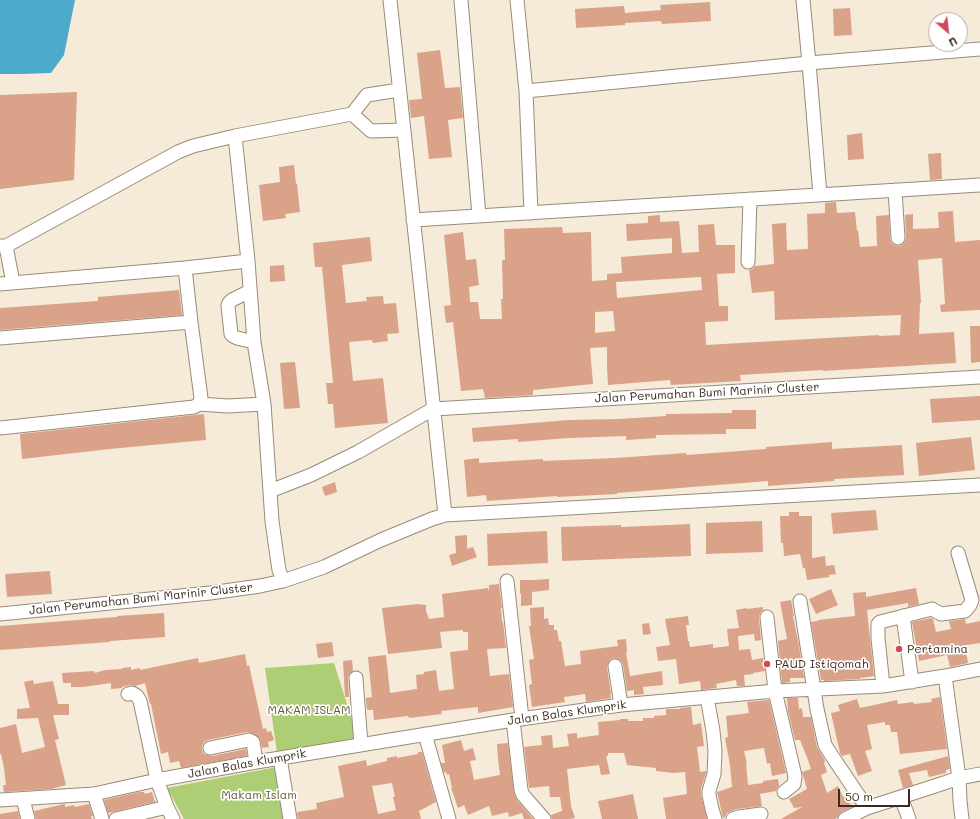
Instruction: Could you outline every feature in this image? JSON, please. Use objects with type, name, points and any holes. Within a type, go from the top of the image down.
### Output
[{"type":"street","points":[[390,0],[445,515]]},
{"type":"street","points":[[461,0],[479,216]]},
{"type":"street","points":[[516,0],[526,91],[531,213]]},
{"type":"street","points":[[803,0],[820,195]]},
{"type":"street","points":[[526,91],[809,63],[980,49]]},
{"type":"street","points":[[13,283],[3,246],[178,152],[193,146],[235,136],[352,114],[367,95],[399,90]]},
{"type":"street","points":[[352,114],[371,131],[404,130]]},
{"type":"street","points":[[235,136],[248,261],[254,342],[264,404],[272,521],[282,581]]},
{"type":"street","points":[[413,220],[980,184]]},
{"type":"street","points":[[895,190],[898,238]]},
{"type":"street","points":[[748,262],[750,199]]},
{"type":"street","points":[[0,284],[248,261]]},
{"type":"street","points":[[185,268],[201,398],[200,404]]},
{"type":"street","points":[[250,291],[232,300],[228,306],[231,334],[237,338],[254,342]]},
{"type":"street","points":[[0,338],[191,322]]},
{"type":"street","name":"Jalan Perumahan Bumi Marinir Cluster","points":[[270,491],[311,476],[358,452],[434,409],[980,377]]},
{"type":"street","points":[[0,424],[0,428],[194,407],[200,404],[228,406],[264,404]]},
{"type":"street","name":"Jalan Perumahan Bumi Marinir Cluster","points":[[0,614],[210,593],[260,586],[282,581],[324,567],[381,540],[445,515],[980,485]]},
{"type":"street","points":[[883,686],[878,638],[878,624],[880,622],[932,610],[941,614],[965,610],[970,605],[972,600],[958,553]]},
{"type":"street","points":[[507,581],[520,700],[517,719],[521,790],[544,819]]},
{"type":"street","points":[[800,601],[817,709],[826,745],[861,813]]},
{"type":"street","points":[[903,616],[912,682]]},
{"type":"street","points":[[767,617],[775,691],[795,779],[794,784],[784,792]]},
{"type":"street","points":[[615,666],[621,705]]},
{"type":"street","name":"Jalan Balas Klumprik","points":[[0,800],[94,794],[157,780],[256,762],[517,719],[621,705],[775,691],[883,686],[980,669]]},
{"type":"street","points":[[945,676],[959,778],[962,819]]},
{"type":"street","points":[[356,678],[361,745]]},
{"type":"street","points":[[128,694],[132,693],[137,696],[140,701],[157,780],[173,819]]},
{"type":"street","points":[[708,697],[715,751],[714,774],[709,791],[715,819]]},
{"type":"street","points":[[425,734],[449,819]]},
{"type":"street","points":[[210,748],[249,740],[253,742],[256,762]]},
{"type":"street","points":[[280,758],[290,819]]},
{"type":"street","points":[[845,819],[902,797],[959,778],[980,774]]},
{"type":"street","points":[[94,794],[102,819]]},
{"type":"street","points":[[902,797],[909,819]]},
{"type":"street","points":[[23,799],[28,819]]},
{"type":"street","points":[[116,819],[167,807]]},
{"type":"street","points":[[733,819],[762,814]]},
{"type":"green space","name":"MAKAM ISLAM","points":[[334,663],[358,739],[277,753],[265,668]]},
{"type":"green space","name":"Makam Islam","points":[[282,766],[286,819],[184,819],[167,788]]},
{"type":"water","points":[[0,0],[75,0],[64,55],[51,73],[0,74]]},
{"type":"building","points":[[710,2],[711,21],[662,24],[661,21],[576,28],[575,9],[624,6],[625,13],[661,10],[660,5]]},
{"type":"building","points":[[850,8],[852,35],[834,36],[833,9]]},
{"type":"building","points":[[440,50],[445,88],[460,87],[463,118],[448,120],[452,157],[429,159],[424,116],[411,118],[409,100],[422,99],[417,53]]},
{"type":"building","points":[[77,92],[74,180],[0,189],[0,95]]},
{"type":"building","points":[[862,133],[864,159],[848,160],[847,135]]},
{"type":"building","points":[[941,153],[942,179],[930,180],[928,154]]},
{"type":"building","points":[[294,165],[300,212],[285,214],[286,218],[263,221],[259,185],[280,182],[279,167]]},
{"type":"building","points":[[836,202],[837,213],[855,212],[860,247],[877,246],[876,216],[889,215],[891,242],[894,245],[899,246],[905,242],[906,238],[905,215],[913,214],[913,229],[939,228],[938,212],[953,211],[955,242],[980,240],[980,310],[941,312],[940,305],[945,304],[942,258],[918,260],[921,303],[919,334],[954,332],[956,363],[740,375],[741,381],[671,385],[670,380],[608,385],[607,347],[590,348],[593,384],[533,390],[533,395],[485,398],[483,389],[461,391],[453,322],[446,323],[444,306],[451,305],[444,235],[463,232],[466,260],[476,259],[479,285],[469,287],[470,302],[478,302],[480,319],[502,319],[502,260],[505,260],[504,229],[562,227],[563,233],[591,232],[592,281],[607,280],[607,274],[622,273],[621,257],[672,253],[672,238],[627,241],[626,224],[648,223],[648,216],[660,215],[660,222],[679,221],[682,253],[699,252],[698,225],[714,224],[716,245],[735,245],[735,273],[717,274],[719,306],[728,306],[728,321],[705,322],[706,345],[900,335],[901,315],[775,320],[774,291],[752,293],[749,270],[755,266],[774,264],[772,224],[786,223],[787,250],[808,249],[807,214],[825,213],[825,203]],"holes":[[[701,277],[702,290],[617,298],[616,282]],[[613,311],[615,331],[595,333],[595,312]]]},
{"type":"building","points":[[370,237],[372,261],[342,265],[346,303],[367,301],[366,297],[383,296],[384,304],[396,303],[399,333],[387,334],[388,341],[373,343],[372,340],[349,342],[353,381],[383,378],[388,423],[335,428],[333,404],[328,404],[326,383],[333,383],[322,267],[315,267],[313,243]]},
{"type":"building","points":[[284,265],[285,281],[270,282],[270,266]]},
{"type":"building","points":[[179,290],[182,315],[0,330],[0,308],[98,301],[98,297]]},
{"type":"building","points":[[970,326],[980,326],[980,362],[971,363]]},
{"type":"building","points":[[295,362],[300,408],[284,409],[280,363]]},
{"type":"building","points":[[980,396],[980,420],[932,423],[930,399]]},
{"type":"building","points":[[732,410],[756,410],[756,429],[726,429],[726,434],[656,435],[656,438],[626,440],[626,436],[518,442],[518,439],[473,442],[472,428],[569,420],[666,416],[666,414],[732,413]]},
{"type":"building","points":[[204,414],[206,440],[22,459],[20,434]]},
{"type":"building","points":[[971,437],[975,470],[919,476],[916,443]]},
{"type":"building","points":[[832,442],[832,449],[902,445],[904,475],[834,479],[834,481],[768,486],[768,481],[617,494],[557,496],[487,501],[486,495],[467,497],[464,460],[479,458],[479,463],[543,459],[543,461],[616,458],[686,453],[687,455]]},
{"type":"building","points":[[335,482],[337,492],[325,496],[322,487]]},
{"type":"building","points":[[876,510],[878,530],[833,534],[831,513]]},
{"type":"building","points":[[789,512],[799,512],[799,516],[812,516],[812,558],[825,556],[826,566],[834,565],[836,574],[829,575],[829,577],[807,580],[800,554],[784,556],[783,543],[781,543],[780,516],[789,516]]},
{"type":"building","points":[[762,521],[763,552],[706,554],[706,523]]},
{"type":"building","points":[[690,524],[691,556],[562,561],[561,527],[621,525],[621,527]]},
{"type":"building","points":[[547,531],[548,563],[488,566],[487,534]]},
{"type":"building","points":[[467,535],[467,549],[473,547],[477,557],[452,566],[449,555],[456,553],[455,536]]},
{"type":"building","points":[[50,571],[52,594],[7,597],[5,574]]},
{"type":"building","points":[[549,579],[549,590],[532,592],[532,605],[521,606],[520,580]]},
{"type":"building","points":[[499,584],[506,648],[487,649],[490,676],[509,674],[513,707],[478,713],[478,707],[441,711],[442,714],[434,715],[374,720],[373,710],[367,710],[366,700],[366,698],[372,697],[368,657],[386,655],[390,693],[417,689],[416,675],[436,670],[439,691],[454,689],[450,652],[468,650],[468,632],[463,632],[463,630],[440,632],[442,648],[388,654],[382,608],[417,604],[426,605],[426,611],[429,619],[444,617],[442,594],[488,588],[489,592],[489,585]]},
{"type":"building","points":[[916,588],[919,604],[908,607],[908,603],[867,610],[874,676],[860,679],[821,680],[811,622],[855,616],[853,593],[866,592],[866,597]]},
{"type":"building","points":[[831,589],[838,605],[816,614],[809,599]]},
{"type":"building","points":[[791,600],[804,678],[790,678],[790,682],[782,683],[778,641],[787,639],[780,602]]},
{"type":"building","points":[[544,607],[544,619],[548,618],[549,625],[554,625],[554,630],[557,630],[559,641],[561,641],[565,666],[581,664],[580,651],[618,646],[617,640],[626,639],[626,652],[630,676],[662,671],[663,685],[643,687],[644,694],[634,695],[634,690],[627,691],[621,661],[613,658],[608,663],[607,667],[611,698],[586,702],[585,694],[564,697],[565,702],[532,707],[529,685],[532,684],[529,660],[534,659],[529,626],[531,626],[530,608]]},
{"type":"building","points":[[763,607],[759,617],[761,640],[755,641],[754,634],[738,636],[739,650],[750,649],[752,660],[763,658],[765,671],[744,675],[745,686],[737,686],[736,680],[716,684],[717,688],[701,690],[700,681],[679,684],[676,659],[658,661],[656,647],[670,645],[665,619],[688,616],[689,625],[686,625],[690,647],[713,644],[713,648],[729,646],[727,629],[739,628],[736,610]]},
{"type":"building","points":[[164,613],[165,637],[0,650],[0,626]]},
{"type":"building","points":[[931,618],[933,619],[936,632],[951,629],[949,621],[965,619],[966,624],[980,621],[980,643],[967,645],[968,652],[966,652],[968,663],[950,667],[947,655],[919,661],[912,622]]},
{"type":"building","points":[[649,623],[651,634],[643,635],[642,624]]},
{"type":"building","points":[[332,642],[334,656],[318,658],[316,644]]},
{"type":"building","points":[[245,654],[247,666],[249,665],[263,729],[266,728],[267,732],[271,731],[274,740],[268,742],[269,747],[262,748],[260,738],[247,732],[208,740],[204,742],[202,746],[204,754],[212,756],[246,749],[247,756],[181,768],[179,761],[170,763],[168,752],[161,754],[151,704],[145,683],[135,686],[130,685],[122,688],[111,689],[111,683],[71,687],[71,683],[63,683],[62,673],[94,671],[95,673],[105,670],[131,667],[131,670],[140,668],[140,670],[198,658],[199,663]]},
{"type":"building","points":[[352,660],[353,671],[349,674],[348,678],[349,697],[345,697],[343,661]]},
{"type":"building","points":[[33,680],[34,684],[53,681],[58,704],[69,704],[69,715],[53,715],[59,739],[55,740],[66,785],[51,789],[4,792],[3,785],[6,785],[4,768],[0,754],[0,728],[16,724],[22,753],[45,747],[38,718],[17,719],[17,709],[30,708],[24,682]]},
{"type":"building","points":[[940,697],[947,749],[900,754],[897,732],[891,732],[890,725],[885,725],[885,722],[867,725],[872,749],[865,751],[872,771],[858,776],[850,754],[842,756],[840,753],[831,713],[840,711],[838,705],[857,699],[860,708],[897,700],[898,704],[913,702],[914,704],[932,702],[931,699]]},
{"type":"building","points":[[787,698],[798,698],[799,709],[802,708],[803,717],[811,717],[817,747],[825,762],[827,772],[821,775],[827,793],[838,786],[843,797],[845,796],[852,807],[841,812],[835,819],[781,819],[802,807],[794,808],[789,799],[807,789],[802,772],[811,769],[800,740],[795,740],[788,711]]},
{"type":"building","points":[[769,700],[786,773],[772,776],[770,763],[767,764],[764,748],[744,751],[747,763],[748,785],[778,779],[779,786],[776,791],[760,794],[762,806],[737,809],[727,813],[723,818],[717,792],[732,787],[725,738],[728,737],[726,716],[749,713],[747,702]]},
{"type":"building","points":[[691,707],[693,725],[701,723],[704,746],[697,747],[700,772],[706,771],[701,789],[701,795],[707,819],[666,819],[663,798],[687,794],[685,772],[673,773],[656,771],[656,768],[627,765],[624,753],[608,753],[608,756],[606,756],[610,774],[601,775],[599,765],[567,769],[571,806],[575,818],[552,819],[551,815],[562,811],[560,797],[550,797],[549,786],[529,788],[524,747],[542,745],[541,736],[552,735],[553,748],[569,746],[567,734],[577,733],[577,738],[599,735],[598,722],[620,719],[628,719],[628,721],[643,721],[643,718],[654,718],[654,716],[666,715],[666,709]]},
{"type":"building","points":[[461,740],[464,751],[473,748],[476,760],[470,761],[474,780],[500,775],[497,744],[508,743],[514,793],[517,800],[533,819],[524,819],[522,813],[509,817],[508,812],[492,816],[489,806],[468,815],[464,805],[458,808],[451,788],[449,774],[447,775],[446,772],[444,773],[441,763],[445,763],[442,745]]},
{"type":"building","points":[[418,752],[422,752],[436,802],[419,811],[421,819],[298,819],[297,812],[317,809],[316,803],[344,797],[338,766],[366,760],[367,766],[387,761],[387,758],[397,756],[397,758],[418,754]],"holes":[[[392,783],[395,797],[393,797],[396,810],[378,814],[372,786]]]},
{"type":"building","points":[[948,756],[950,769],[946,770],[946,773],[929,777],[927,770],[909,773],[913,785],[903,788],[898,770]]},
{"type":"building","points":[[144,792],[145,794],[152,792],[155,802],[108,813],[104,800]]},
{"type":"building","points":[[633,794],[638,819],[602,819],[598,801]]},
{"type":"building","points":[[65,804],[65,807],[74,805],[75,807],[89,804],[93,816],[91,816],[92,819],[36,819],[34,811]]},
{"type":"building","points":[[18,811],[20,819],[0,819],[0,814]]},
{"type":"place","name":"Pertamina","points":[[899,649]]},
{"type":"place","name":"PAUD Istiqomah","points":[[767,664]]}]
